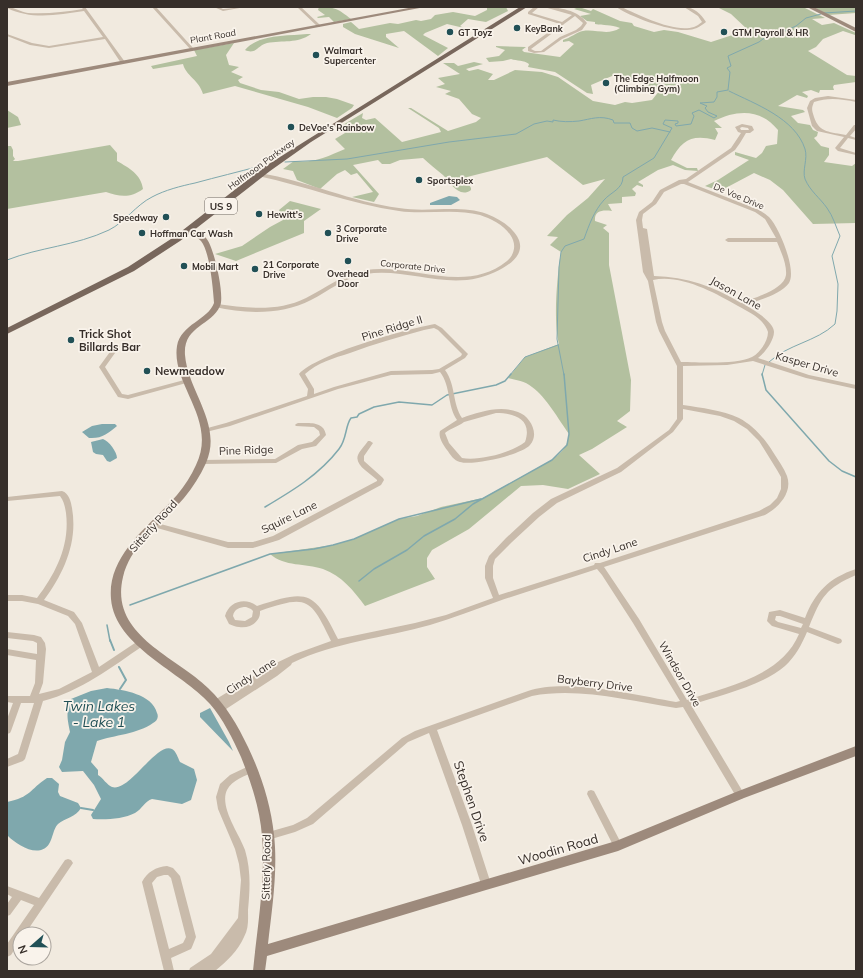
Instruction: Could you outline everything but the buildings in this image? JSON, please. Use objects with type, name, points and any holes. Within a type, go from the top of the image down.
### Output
[{"type":"main road","name":"Halfmoon Parkway","points":[[7,331],[131,269],[187,232],[260,175],[309,141],[524,7]]},
{"type":"street","points":[[7,7],[15,11],[44,15],[85,9],[123,62]]},
{"type":"street","points":[[154,7],[192,49]]},
{"type":"street","points":[[216,7],[220,10],[243,7]]},
{"type":"street","points":[[299,7],[319,26]]},
{"type":"street","name":"Plant Road","points":[[7,84],[422,7]]},
{"type":"street","points":[[537,7],[529,13],[562,23]]},
{"type":"street","points":[[546,7],[575,15],[583,20],[584,26],[576,32],[562,38],[544,52],[537,53],[529,50],[529,48],[575,15]]},
{"type":"street","points":[[618,7],[669,27],[686,28],[702,24],[704,22],[703,18],[686,7]]},
{"type":"street","points":[[810,7],[856,30]]},
{"type":"street","points":[[550,34],[562,38]]},
{"type":"street","points":[[7,35],[30,44],[49,47],[106,38]]},
{"type":"street","points":[[855,94],[854,100],[826,98],[812,101],[809,108],[814,125],[819,130],[856,139]]},
{"type":"street","points":[[856,126],[837,147],[838,150],[856,154]]},
{"type":"street","points":[[497,599],[490,585],[488,572],[492,558],[496,553],[536,515],[554,501],[565,494],[619,470],[655,444],[677,424],[680,419],[681,379],[679,364],[662,331],[645,248],[642,217],[657,207],[661,197],[733,149],[744,132]]},
{"type":"street","name":"Corporate Drive","points":[[217,306],[246,309],[281,308],[295,305],[343,278],[366,272],[393,272],[440,279],[476,277],[493,272],[506,264],[515,255],[517,245],[514,236],[501,223],[481,214],[452,210],[397,209],[260,175]]},
{"type":"street","name":"De Voe Drive","points":[[684,181],[750,208],[765,217],[778,240],[789,270],[788,280],[776,290],[740,305]]},
{"type":"street","points":[[187,232],[195,234],[205,242],[216,281],[217,306]]},
{"type":"street","points":[[728,240],[778,240]]},
{"type":"street","name":"Jason Lane","points":[[651,279],[679,279],[702,285],[740,305],[765,322],[771,332],[771,336],[765,348],[759,356],[754,359]]},
{"type":"street","name":"Sitterly Road","points":[[217,306],[194,326],[182,340],[180,354],[188,381],[202,413],[206,430],[203,460],[195,476],[183,492],[138,539],[128,553],[117,583],[116,601],[120,614],[129,630],[141,642],[189,677],[218,706],[237,738],[251,769],[263,807],[268,836],[267,891],[259,971]]},
{"type":"street","name":"Pine Ridge II","points":[[206,430],[228,425],[310,397],[336,388],[391,373],[432,372],[441,370],[463,357],[465,354],[440,329],[430,326],[327,359],[311,366],[302,374],[311,389],[310,397]]},
{"type":"street","points":[[117,346],[102,367],[120,396],[128,397],[188,381]]},
{"type":"street","points":[[679,364],[740,362],[754,359]]},
{"type":"street","name":"Kasper Drive","points":[[754,359],[808,377],[856,387]]},
{"type":"street","points":[[441,370],[448,379],[452,390],[456,416],[461,422]]},
{"type":"street","name":"Cindy Lane","points":[[218,706],[274,674],[292,659],[336,643],[442,619],[598,565],[762,513],[777,504],[782,497],[785,483],[784,477],[766,447],[749,427],[736,419],[713,412],[680,406]]},
{"type":"street","points":[[496,411],[517,414],[528,422],[530,440],[524,446],[500,455],[469,462],[463,461],[457,458],[452,452],[442,434],[446,428],[461,422],[478,415],[496,411]]},
{"type":"street","name":"Pine Ridge","points":[[203,460],[276,460],[300,447],[314,444],[322,437],[323,432],[318,426],[298,425]]},
{"type":"street","name":"Squire Lane","points":[[153,524],[228,545],[253,545],[276,538],[379,483],[381,480],[379,477],[363,464],[360,458],[370,443]]},
{"type":"street","points":[[203,460],[218,458],[236,460]]},
{"type":"street","points":[[7,499],[60,492],[63,493],[67,500],[71,527],[66,552],[50,587],[39,601]]},
{"type":"street","name":"Windsor Drive","points":[[598,565],[606,574],[668,671],[684,704],[740,795]]},
{"type":"street","name":"Bayberry Drive","points":[[268,836],[295,828],[310,821],[320,814],[395,746],[418,733],[531,693],[558,689],[597,692],[676,705],[684,704],[757,678],[776,668],[792,651],[805,628],[818,596],[840,578],[856,572]]},
{"type":"street","points":[[7,598],[22,598],[39,601],[71,614],[78,623],[97,673]]},
{"type":"street","points":[[256,610],[299,598],[310,601],[321,611],[336,643]]},
{"type":"street","points":[[805,628],[838,641]]},
{"type":"street","points":[[7,635],[38,640],[41,646],[39,684],[22,756],[7,764]]},
{"type":"street","points":[[7,699],[36,700],[80,683],[141,642]]},
{"type":"street","points":[[7,652],[40,658]]},
{"type":"street","points":[[7,730],[18,700]]},
{"type":"street","name":"Stephen Drive","points":[[432,728],[467,825],[486,884]]},
{"type":"street","name":"Woodin Road","points":[[261,952],[618,846],[740,795],[856,751]]},
{"type":"street","points":[[207,971],[217,964],[241,935],[246,875],[244,861],[237,841],[222,809],[220,794],[222,788],[229,779],[251,769]]},
{"type":"street","points":[[591,794],[618,846]]},
{"type":"street","points":[[7,952],[68,863]]},
{"type":"street","points":[[165,956],[184,948],[191,941],[175,876],[167,870],[155,874],[148,882],[165,956],[169,971]]},
{"type":"street","points":[[7,890],[40,903]]},
{"type":"street","points":[[7,912],[19,895]]},
{"type":"street","points":[[194,971],[215,957],[242,921]]},
{"type":"green space","points":[[319,7],[336,9],[351,19],[334,22],[329,17],[318,18],[317,17],[325,15],[318,10]]},
{"type":"green space","points":[[487,7],[506,7],[508,11],[486,22],[468,19],[460,26],[464,28],[447,24],[423,35],[448,48],[438,56],[404,31],[386,34],[386,37],[399,48],[355,34],[343,27],[343,24],[351,22],[359,29],[390,23],[398,24],[416,20],[421,21],[431,19],[435,15],[453,12],[475,16],[487,10]]},
{"type":"green space","points":[[579,7],[591,11],[593,9],[620,21],[632,23],[634,26],[654,32],[664,30],[678,32],[711,42],[748,30],[731,14],[717,7],[803,7],[825,18],[812,19],[822,25],[834,23],[856,33],[855,35],[843,31],[823,39],[816,47],[808,51],[847,75],[856,76],[856,82],[834,85],[834,90],[820,90],[819,93],[811,90],[802,92],[808,96],[807,98],[797,95],[778,106],[803,110],[805,112],[791,116],[798,123],[810,125],[813,130],[818,132],[817,136],[814,138],[821,146],[829,148],[829,155],[824,162],[852,166],[856,163],[856,223],[813,224],[783,190],[770,180],[754,173],[720,191],[705,186],[718,180],[749,160],[735,155],[735,152],[756,158],[762,153],[766,146],[777,144],[778,130],[764,118],[749,113],[732,114],[714,121],[722,128],[715,128],[718,133],[715,140],[707,138],[694,138],[684,143],[671,160],[687,168],[697,168],[698,171],[685,170],[673,165],[658,170],[638,182],[643,185],[643,187],[637,185],[632,189],[636,193],[635,196],[622,197],[622,203],[608,204],[612,211],[600,212],[595,217],[595,221],[607,225],[603,228],[609,233],[609,265],[631,380],[630,411],[617,421],[627,427],[592,449],[579,455],[600,474],[568,489],[543,485],[521,486],[469,529],[432,550],[427,558],[427,567],[435,579],[365,606],[347,584],[336,575],[316,567],[282,561],[270,554],[333,545],[354,539],[399,519],[417,516],[441,507],[483,498],[552,460],[562,452],[566,446],[569,434],[552,409],[537,391],[529,385],[508,378],[525,357],[559,344],[556,312],[558,273],[561,252],[550,245],[558,237],[547,236],[567,215],[588,198],[605,179],[583,185],[547,157],[467,177],[466,180],[471,190],[463,192],[455,188],[443,175],[423,158],[400,160],[390,164],[382,164],[378,160],[353,165],[379,194],[374,202],[352,197],[373,192],[357,173],[351,175],[345,170],[337,174],[320,189],[297,180],[293,171],[283,169],[294,161],[315,160],[345,149],[335,139],[345,133],[340,129],[341,126],[363,113],[362,118],[366,120],[375,118],[402,142],[441,132],[439,128],[408,108],[411,108],[448,131],[476,122],[481,118],[472,114],[459,99],[445,94],[451,91],[436,87],[445,84],[438,78],[460,74],[443,63],[454,63],[458,66],[474,62],[483,64],[466,69],[469,71],[478,69],[493,74],[488,80],[494,80],[515,70],[542,72],[558,77],[593,101],[615,105],[625,102],[632,103],[652,100],[660,90],[612,76],[591,85],[593,94],[587,93],[555,72],[528,67],[529,64],[525,62],[511,59],[489,62],[486,58],[499,56],[505,50],[496,46],[526,47],[522,50],[524,52],[560,57],[574,44],[569,41],[563,42],[563,40],[583,31],[611,32],[620,28],[595,24],[595,22],[587,21],[580,16],[591,14],[574,9]]},
{"type":"green space","points":[[814,7],[856,7],[856,13],[828,15]]},
{"type":"green space","points":[[311,34],[300,39],[267,43],[254,51],[245,50],[251,45],[265,38]]},
{"type":"green space","points":[[234,43],[226,55],[229,65],[239,67],[231,72],[243,77],[238,80],[240,83],[261,90],[279,92],[299,99],[326,97],[354,105],[337,118],[308,107],[235,86],[203,94],[199,85],[187,72],[183,64],[153,69],[151,66],[197,56],[194,50]]},
{"type":"green space","points":[[7,110],[18,117],[21,125],[7,128]]},
{"type":"green space","points":[[110,145],[117,153],[117,161],[130,169],[140,179],[143,189],[139,192],[121,196],[106,192],[7,209],[7,146],[11,146],[13,150],[13,156],[15,159],[13,161],[18,161]]},
{"type":"green space","points":[[290,201],[321,209],[304,221],[304,233],[236,261],[215,254],[242,246],[283,220],[279,210]]},
{"type":"water","points":[[449,196],[457,197],[460,200],[451,205],[430,205],[430,203]]},
{"type":"water","points":[[115,424],[117,426],[98,438],[89,438],[82,432],[92,426]]},
{"type":"water","points":[[103,439],[110,444],[117,456],[117,458],[110,462],[107,461],[103,455],[93,452],[91,442]]},
{"type":"water","name":"Twin Lakes - Lake 1","points":[[107,688],[129,692],[143,697],[154,707],[158,717],[157,720],[140,730],[97,741],[91,762],[98,770],[98,775],[110,786],[119,787],[134,776],[159,752],[166,749],[172,749],[176,753],[180,762],[194,769],[197,780],[191,800],[182,804],[152,799],[147,801],[131,815],[114,819],[93,819],[91,815],[101,799],[94,785],[83,771],[62,772],[59,767],[62,760],[65,742],[70,732],[68,709],[71,699],[91,691]]},
{"type":"water","points":[[210,708],[233,751],[200,717],[200,713]]},
{"type":"water","points":[[47,778],[52,778],[59,784],[58,792],[60,796],[78,803],[81,808],[79,811],[58,824],[49,844],[45,848],[40,850],[28,849],[8,836],[7,802],[21,798]]},
{"type":"waterway","points":[[824,13],[856,11]]},
{"type":"waterway","points":[[670,132],[672,128],[663,124],[665,120],[678,121],[678,123],[675,124],[676,126],[691,124],[694,116],[692,113],[699,110],[714,118],[717,116],[708,112],[705,108],[707,106],[700,103],[714,102],[717,97],[717,92],[728,90],[730,72],[727,68],[731,66],[728,56],[759,42],[771,33],[787,30],[796,26],[806,18],[821,14]]},
{"type":"waterway","points":[[729,91],[773,113],[793,129],[800,138],[806,153],[804,172],[805,179],[829,211],[840,236],[832,256],[838,284],[835,324],[819,335],[785,351],[769,362]]},
{"type":"waterway","points":[[285,162],[347,159],[449,142],[516,134],[534,124],[547,121],[553,122],[553,120],[572,122],[604,118],[613,120],[614,123],[630,123],[632,128],[637,131],[652,128],[670,132]]},
{"type":"waterway","points":[[564,375],[557,339],[559,267],[561,252],[565,246],[584,239],[597,209],[604,200],[621,185],[623,177],[654,158],[670,132]]},
{"type":"waterway","points":[[7,260],[32,252],[83,240],[109,230],[120,223],[146,200],[162,192],[260,166]]},
{"type":"waterway","points":[[510,375],[525,357],[558,345]]},
{"type":"waterway","points":[[762,375],[765,365]]},
{"type":"waterway","points":[[265,507],[305,482],[323,467],[342,445],[351,418],[357,417],[359,414],[374,407],[399,402],[432,405],[447,395],[496,385],[505,381],[511,374]]},
{"type":"waterway","points":[[359,581],[374,569],[407,550],[424,536],[455,519],[473,504],[552,460],[567,445],[569,434],[564,374]]},
{"type":"waterway","points":[[762,375],[766,390],[829,461],[842,471],[856,477]]},
{"type":"waterway","points":[[130,605],[270,554],[314,549],[333,545],[354,539],[399,519],[481,499]]},
{"type":"waterway","points":[[107,625],[110,641]]},
{"type":"waterway","points":[[110,640],[114,650]]},
{"type":"waterway","points":[[119,667],[126,680],[120,689]]},
{"type":"waterway","points":[[81,808],[93,810]]},
{"type":"place","name":"KeyBank","points":[[517,28]]},
{"type":"place","name":"GT Toyz","points":[[450,32]]},
{"type":"place","name":"GTM Payroll & HR","points":[[724,32]]},
{"type":"place","name":"Walmart Supercenter","points":[[316,55]]},
{"type":"place","name":"The Edge Halfmoon (Climbing Gym)","points":[[606,83]]},
{"type":"place","name":"DeVoe's Rainbow","points":[[291,127]]},
{"type":"place","name":"Sportsplex","points":[[419,180]]},
{"type":"place","name":"Hewitt's","points":[[259,214]]},
{"type":"place","name":"Speedway","points":[[166,217]]},
{"type":"place","name":"Hoffman Car Wash","points":[[142,233]]},
{"type":"place","name":"3 Corporate Drive","points":[[328,233]]},
{"type":"place","name":"Overhead Door","points":[[348,261]]},
{"type":"place","name":"Mobil Mart","points":[[184,266]]},
{"type":"place","name":"21 Corporate Drive","points":[[255,269]]},
{"type":"place","name":"Trick Shot Billards Bar","points":[[71,340]]},
{"type":"place","name":"Newmeadow","points":[[147,371]]}]
